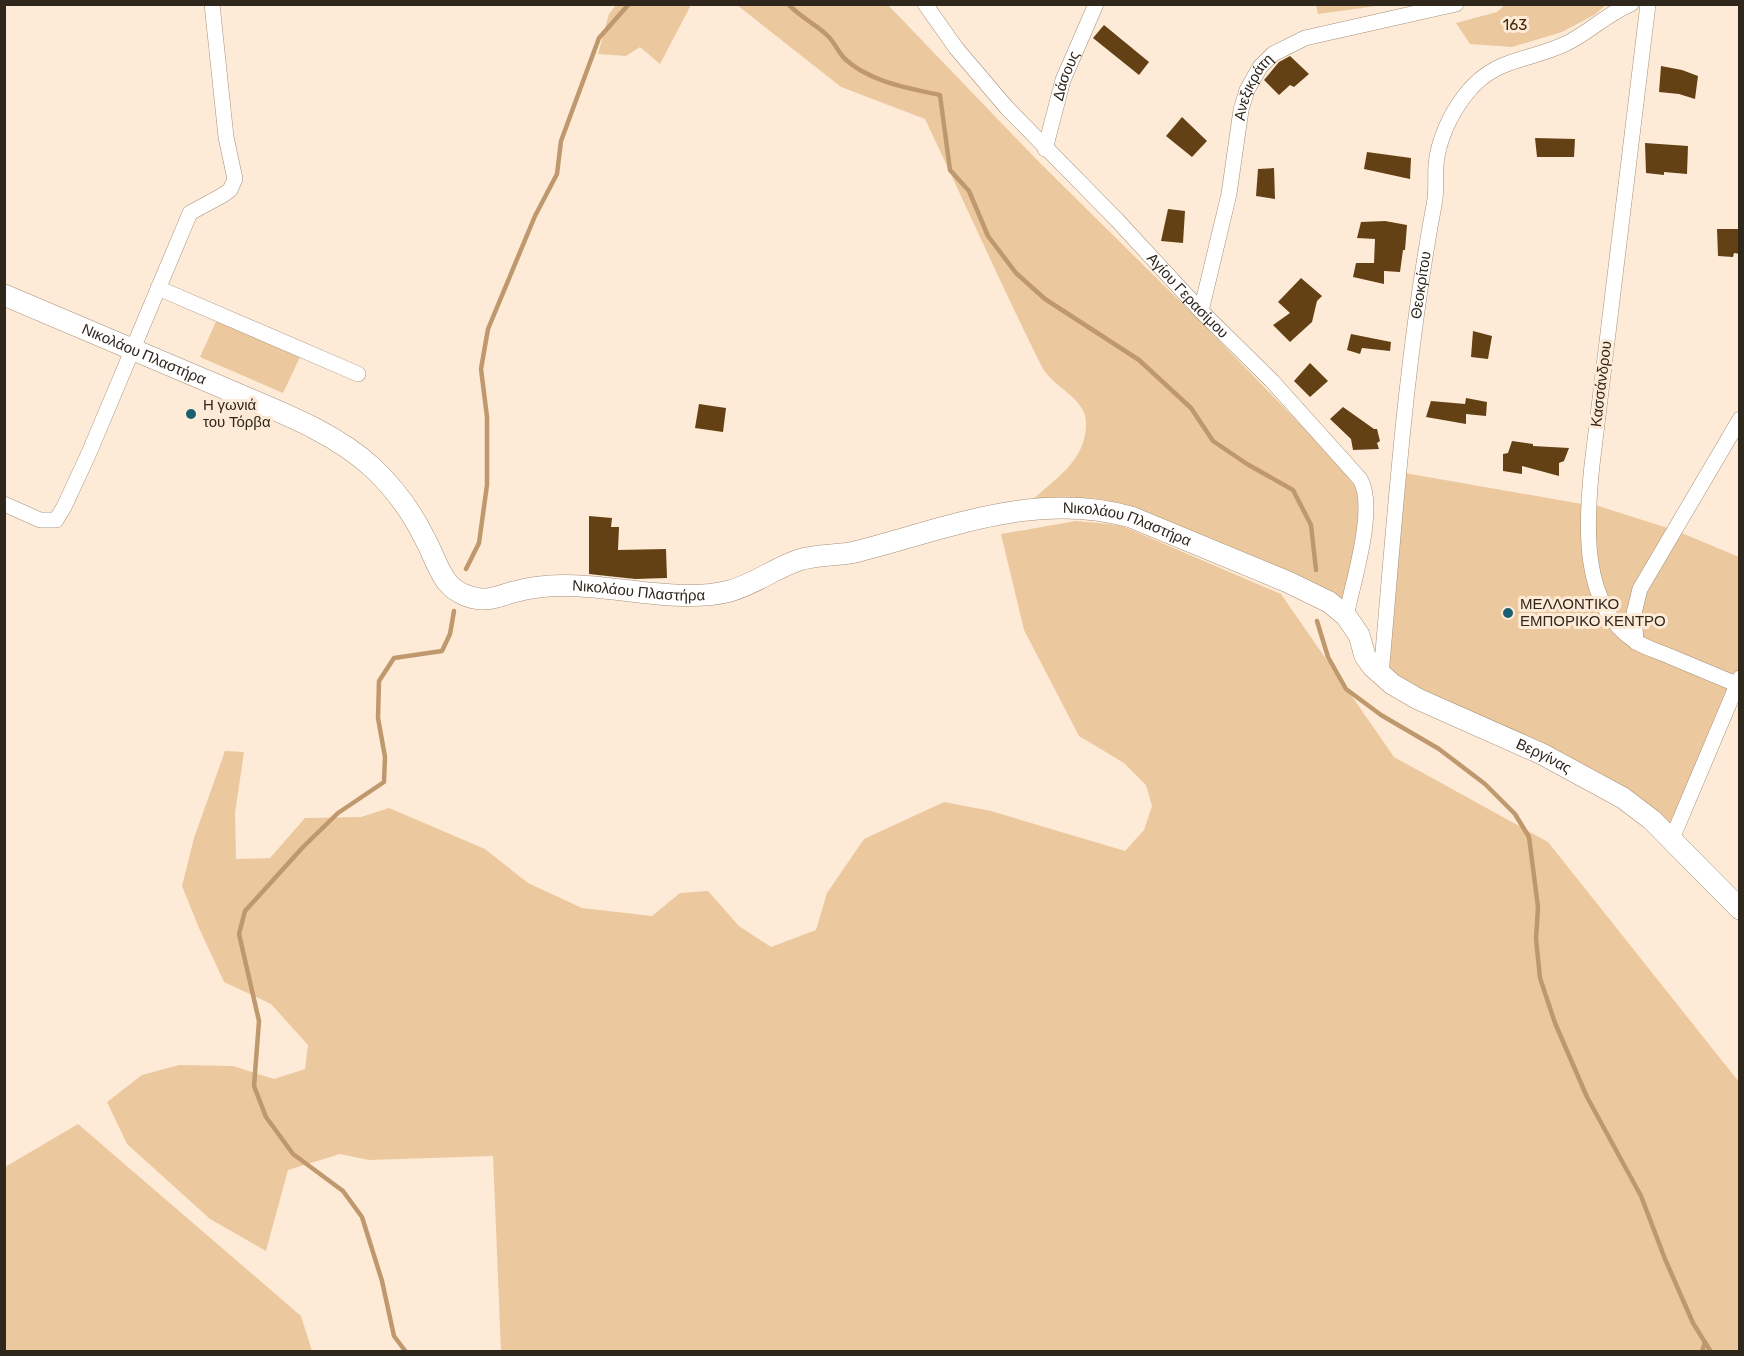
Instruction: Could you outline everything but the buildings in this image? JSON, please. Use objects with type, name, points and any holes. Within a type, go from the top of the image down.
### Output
[{"type":"street","points":[[4,504],[40,520],[56,520],[89,453],[190,213],[230,190],[235,179],[226,137],[212,4]]},
{"type":"street","name":"Αγίου Γερασίμου","points":[[925,4],[956,48],[1007,108],[1117,220],[1201,311],[1272,381],[1364,485],[1367,500],[1364,525],[1346,616]]},
{"type":"street","name":"Δάσους","points":[[1045,148],[1063,80],[1096,4]]},
{"type":"street","name":"Ανεξικράτη","points":[[1201,311],[1229,194],[1244,99],[1260,66],[1273,54],[1305,38],[1456,4]]},
{"type":"street","name":"Θεοκρίτου","points":[[1382,675],[1408,376],[1435,204],[1437,155],[1441,140],[1462,99],[1484,76],[1510,62],[1567,43],[1604,18],[1631,4]]},
{"type":"street","name":"Κασσάνδρου","points":[[1648,4],[1587,512],[1588,541],[1593,574],[1608,615],[1620,630],[1636,642],[1738,681]]},
{"type":"street","points":[[158,288],[358,374]]},
{"type":"street","name":"Νικολάου Πλαστήρα","points":[[4,295],[290,417],[350,450],[372,466],[398,494],[421,530],[447,583],[469,597],[486,600],[518,590],[578,585],[694,596],[718,593],[746,586],[804,558],[852,553],[924,531],[996,514],[1077,507],[1104,509],[1144,522],[1319,596],[1346,616]]},
{"type":"street","points":[[1636,642],[1634,613],[1640,589],[1740,419]]},
{"type":"street","name":"Βεργίνας","points":[[1346,616],[1359,635],[1365,656],[1392,684],[1418,699],[1542,754],[1605,786],[1637,808],[1740,909]]},
{"type":"street","points":[[1671,841],[1738,681]]},
{"type":"green space","points":[[1316,4],[1384,5],[1318,14]]},
{"type":"green space","name":"163","points":[[1506,4],[1606,5],[1594,15],[1562,32],[1512,47],[1470,44],[1456,23],[1497,12]]},
{"type":"green space","points":[[616,5],[691,5],[660,64],[640,47],[626,56],[598,54],[609,14]]},
{"type":"green space","points":[[737,5],[888,5],[1039,162],[1192,313],[1333,458],[1361,494],[1358,539],[1342,601],[1252,560],[1031,501],[1060,476],[1076,458],[1085,435],[1084,414],[1074,399],[1046,374],[1042,367],[925,119],[841,87]]},
{"type":"green space","points":[[218,317],[302,353],[283,393],[200,357]]},
{"type":"green space","points":[[1399,472],[1582,504],[1590,558],[1589,503],[1677,531],[1739,557],[1740,678],[1671,841],[1648,813],[1381,675]]},
{"type":"green space","points":[[1076,521],[1120,525],[1281,594],[1394,757],[1548,842],[1739,1082],[1739,1351],[501,1351],[493,1156],[369,1160],[340,1154],[288,1170],[266,1251],[210,1219],[127,1144],[107,1102],[142,1075],[179,1065],[233,1066],[274,1079],[305,1069],[308,1045],[271,1004],[224,982],[182,886],[194,838],[225,751],[244,752],[235,813],[236,859],[270,858],[305,818],[361,817],[389,808],[485,849],[528,883],[582,908],[652,916],[680,893],[708,891],[739,926],[771,947],[816,930],[827,893],[864,839],[944,802],[991,811],[1125,851],[1144,830],[1152,806],[1146,785],[1124,763],[1079,736],[1024,630],[1001,534]]},
{"type":"green space","points":[[78,1124],[301,1316],[312,1351],[5,1351],[5,1167]]},
{"type":"waterway","points":[[466,569],[479,543],[487,485],[487,417],[481,369],[488,329],[535,216],[557,174],[561,141],[599,38],[629,4]]},
{"type":"waterway","points":[[788,4],[828,36],[845,59],[855,67],[890,83],[940,95],[950,170],[969,191],[988,236],[1016,273],[1045,299],[1139,360],[1191,408],[1213,441],[1247,464],[1293,490],[1311,525],[1316,570]]},
{"type":"waterway","points":[[406,1352],[394,1336],[382,1281],[362,1217],[343,1191],[293,1154],[266,1117],[254,1086],[259,1021],[239,934],[245,911],[304,846],[338,813],[384,782],[385,757],[378,718],[379,681],[394,658],[442,651],[450,634],[454,611]]},
{"type":"waterway","points":[[1317,621],[1328,657],[1346,689],[1381,715],[1439,749],[1485,784],[1515,814],[1529,837],[1538,907],[1536,939],[1540,978],[1555,1023],[1587,1097],[1641,1196],[1693,1323],[1711,1352]]},
{"type":"waterway","points":[[1702,1352],[1705,1342]]},
{"type":"place","name":"Η γωνιά του Τόρβα","points":[[191,414]]},
{"type":"place","name":"ΜΕΛΛΟΝΤΙΚΟ ΕΜΠΟΡΙΚΟ ΚΕΝΤΡΟ","points":[[1508,613]]}]
